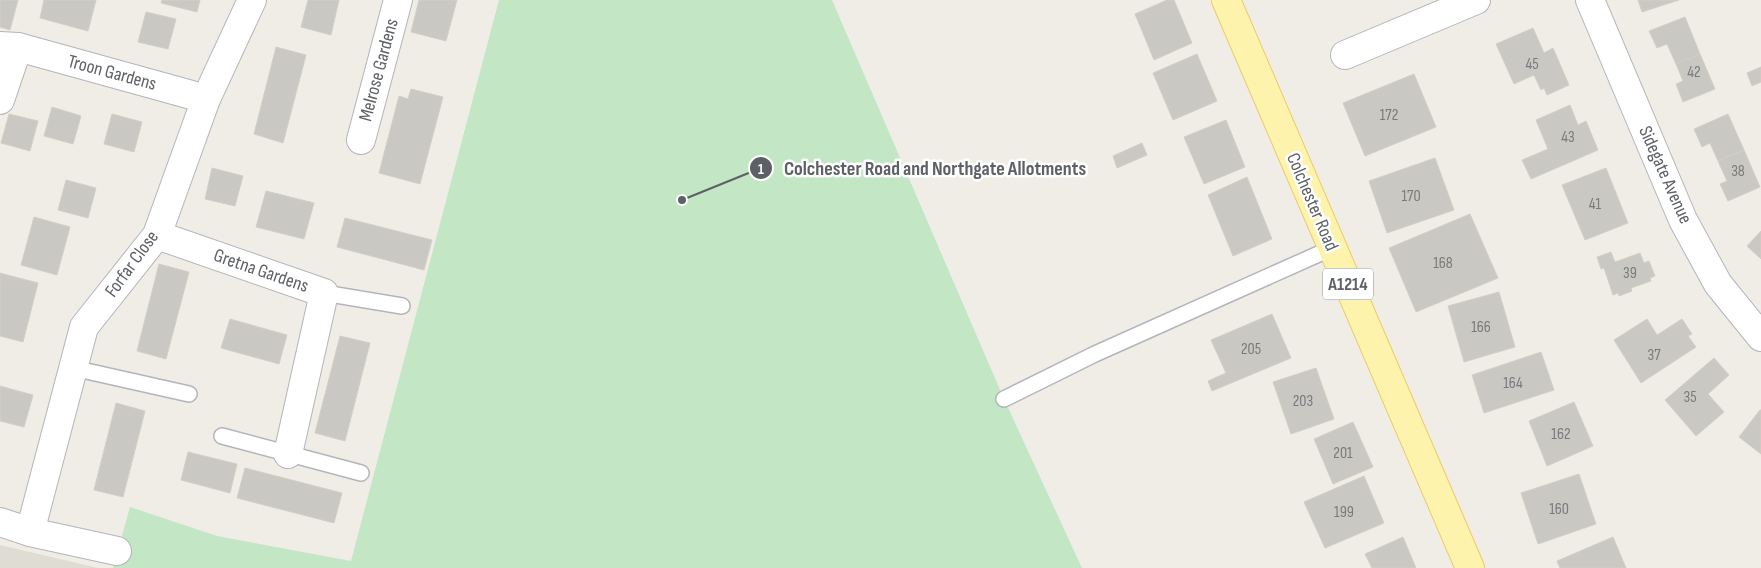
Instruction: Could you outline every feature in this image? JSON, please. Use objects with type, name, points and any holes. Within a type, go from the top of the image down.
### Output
[{"type":"main road","name":"Colchester Road","points":[[1226,0],[1470,568]]},
{"type":"street","name":"Forfar Close","points":[[30,532],[84,327],[157,235],[206,99],[252,0]]},
{"type":"street","name":"Melrose Gardens","points":[[361,140],[398,0]]},
{"type":"street","points":[[1345,56],[1476,0]]},
{"type":"street","name":"Sidegate Avenue","points":[[1590,0],[1683,220],[1718,284],[1761,337]]},
{"type":"street","name":"Troon Gardens","points":[[0,100],[9,47],[206,99]]},
{"type":"street","name":"Gretna Gardens","points":[[157,235],[324,293],[288,454]]},
{"type":"street","points":[[0,522],[30,532],[117,550]]},
{"type":"lane","points":[[1004,399],[1095,354],[1332,248]]},
{"type":"lane","points":[[324,293],[402,306]]},
{"type":"lane","points":[[73,368],[189,394]]},
{"type":"lane","points":[[222,436],[361,473]]},
{"type":"shaded area","points":[[0,545],[98,568],[0,568]]},
{"type":"green space","points":[[499,0],[832,0],[1004,399],[1082,568],[113,568],[130,507],[217,536],[351,561]]},
{"type":"building","points":[[0,0],[18,0],[10,30],[0,27]]},
{"type":"building","points":[[44,0],[96,0],[88,31],[40,18]]},
{"type":"building","points":[[162,0],[200,0],[197,12],[161,3]]},
{"type":"building","points":[[308,0],[339,0],[331,35],[301,27]]},
{"type":"building","points":[[419,0],[457,0],[446,41],[411,32]]},
{"type":"building","points":[[1167,0],[1174,0],[1192,43],[1154,60],[1135,14]]},
{"type":"building","points":[[1638,0],[1679,0],[1642,12]]},
{"type":"building","points":[[146,12],[176,19],[168,49],[138,42]]},
{"type":"building","points":[[1685,17],[1700,54],[1676,64],[1667,44],[1657,48],[1649,31]]},
{"type":"building","points":[[1533,28],[1544,53],[1553,48],[1569,85],[1547,95],[1544,88],[1541,90],[1534,75],[1514,84],[1496,44]]},
{"type":"building","points":[[276,47],[306,55],[283,143],[254,134]]},
{"type":"building","points":[[1197,54],[1217,101],[1173,120],[1153,73]]},
{"type":"building","points":[[1700,54],[1715,89],[1683,102],[1676,84],[1683,81],[1676,64]]},
{"type":"building","points":[[1761,67],[1761,82],[1752,86],[1747,73]]},
{"type":"building","points":[[1414,74],[1436,127],[1365,156],[1343,103]]},
{"type":"building","points":[[411,89],[443,97],[420,184],[379,173],[399,96],[408,99]]},
{"type":"building","points":[[1570,105],[1578,125],[1586,121],[1598,150],[1531,179],[1522,160],[1548,149],[1536,120]]},
{"type":"building","points":[[52,107],[81,116],[73,144],[44,136]]},
{"type":"building","points":[[9,114],[38,121],[30,151],[1,143]]},
{"type":"building","points":[[112,114],[142,122],[134,152],[104,144]]},
{"type":"building","points":[[1728,114],[1744,150],[1718,161],[1710,143],[1702,147],[1694,129]]},
{"type":"building","points":[[1226,120],[1245,167],[1204,184],[1184,137]]},
{"type":"building","points":[[1142,143],[1147,155],[1117,168],[1113,156]]},
{"type":"building","points":[[1744,150],[1760,187],[1728,201],[1720,184],[1727,181],[1718,161]]},
{"type":"building","points":[[1435,158],[1454,210],[1387,233],[1369,181]]},
{"type":"building","points":[[212,168],[243,176],[235,206],[205,199]]},
{"type":"building","points":[[1606,168],[1628,223],[1585,240],[1562,185]]},
{"type":"building","points":[[1247,177],[1272,239],[1233,256],[1208,195]]},
{"type":"building","points":[[66,180],[96,188],[88,218],[58,210]]},
{"type":"building","points":[[266,191],[314,203],[304,239],[256,227]]},
{"type":"building","points":[[1470,214],[1498,278],[1416,312],[1389,248]]},
{"type":"building","points":[[34,217],[70,227],[57,275],[21,265]]},
{"type":"building","points":[[345,218],[432,240],[424,270],[337,247]]},
{"type":"building","points":[[1761,231],[1761,259],[1747,246]]},
{"type":"building","points":[[1611,252],[1615,262],[1640,253],[1644,263],[1649,261],[1655,276],[1650,278],[1651,281],[1631,288],[1632,291],[1619,296],[1618,293],[1613,295],[1604,268],[1601,269],[1597,257]]},
{"type":"building","points":[[159,264],[189,272],[166,359],[137,351]]},
{"type":"building","points":[[0,273],[38,283],[23,342],[0,336]]},
{"type":"building","points":[[1499,292],[1515,347],[1464,362],[1448,306]]},
{"type":"building","points":[[1272,314],[1291,358],[1212,391],[1208,381],[1226,373],[1211,340]]},
{"type":"building","points":[[230,319],[287,335],[279,364],[221,348]]},
{"type":"building","points":[[1647,319],[1657,335],[1682,319],[1692,334],[1688,336],[1696,347],[1641,383],[1614,340]]},
{"type":"building","points":[[340,336],[370,343],[345,441],[315,433]]},
{"type":"building","points":[[1541,352],[1554,390],[1484,413],[1472,375]]},
{"type":"building","points":[[1714,358],[1729,375],[1708,394],[1724,412],[1696,436],[1665,400]]},
{"type":"building","points":[[1316,368],[1334,419],[1291,434],[1273,382]]},
{"type":"building","points":[[0,386],[33,395],[24,427],[0,421]]},
{"type":"building","points":[[1574,402],[1593,446],[1547,466],[1529,421]]},
{"type":"building","points":[[116,403],[145,411],[123,497],[94,490]]},
{"type":"building","points":[[1761,410],[1761,454],[1739,437]]},
{"type":"building","points":[[1353,422],[1373,467],[1333,484],[1314,439]]},
{"type":"building","points":[[188,452],[237,464],[230,493],[181,480]]},
{"type":"building","points":[[245,468],[342,493],[334,523],[237,498]]},
{"type":"building","points":[[1579,474],[1596,524],[1538,544],[1521,493]]},
{"type":"building","points":[[1364,476],[1384,523],[1325,548],[1304,502]]},
{"type":"building","points":[[1403,537],[1416,568],[1372,568],[1365,554]]},
{"type":"building","points":[[1613,537],[1626,568],[1560,568],[1557,561]]},
{"type":"place","name":"Colchester Road and Northgate Allotments","points":[[682,200]]}]
